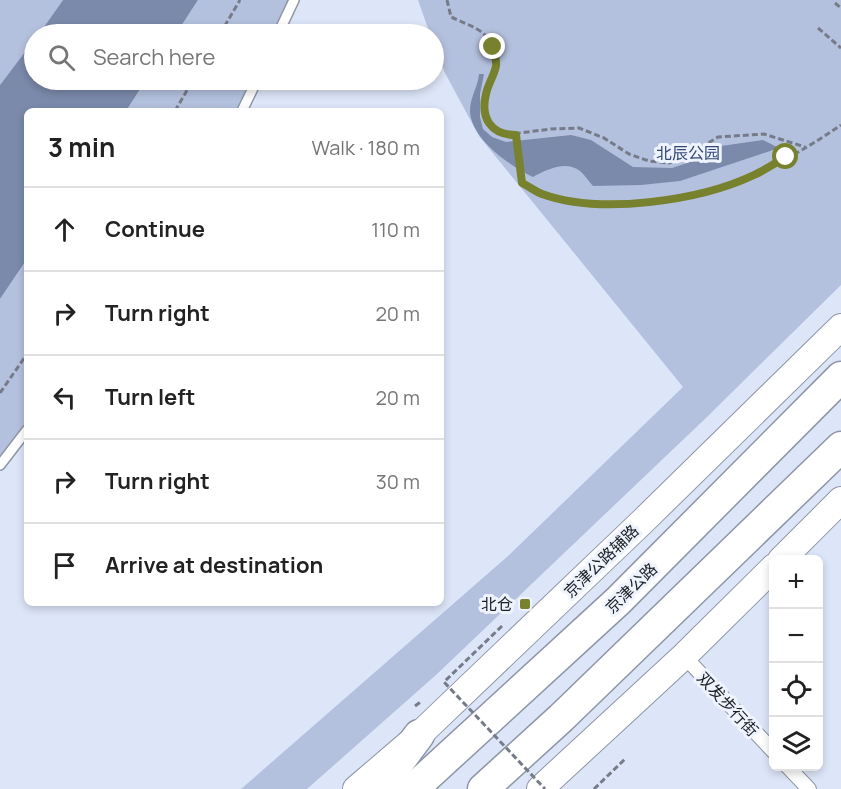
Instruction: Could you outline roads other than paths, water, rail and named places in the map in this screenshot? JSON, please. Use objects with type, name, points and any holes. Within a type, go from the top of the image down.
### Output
[{"type":"highway","name":"京津公路","points":[[413,789],[618,601],[841,377]]},
{"type":"highway","points":[[483,789],[561,718],[841,447]]},
{"type":"highway","points":[[379,789],[418,735]]},
{"type":"main road","name":"京津公路辅路","points":[[356,789],[418,735],[643,521],[841,327]]},
{"type":"main road","points":[[786,555],[841,500]]},
{"type":"main road","points":[[540,789],[684,656],[769,572]]},
{"type":"street","name":"双发步行街","points":[[684,656],[769,747]]},
{"type":"street","points":[[792,771],[809,789]]},
{"type":"lane","points":[[283,24],[294,0]]},
{"type":"lane","points":[[243,108],[252,90]]},
{"type":"lane","points":[[0,465],[24,434]]},
{"type":"place","name":"北仓","points":[[525,604]]},
{"type":"park label","name":"北辰公园","points":[[688,153]]}]
